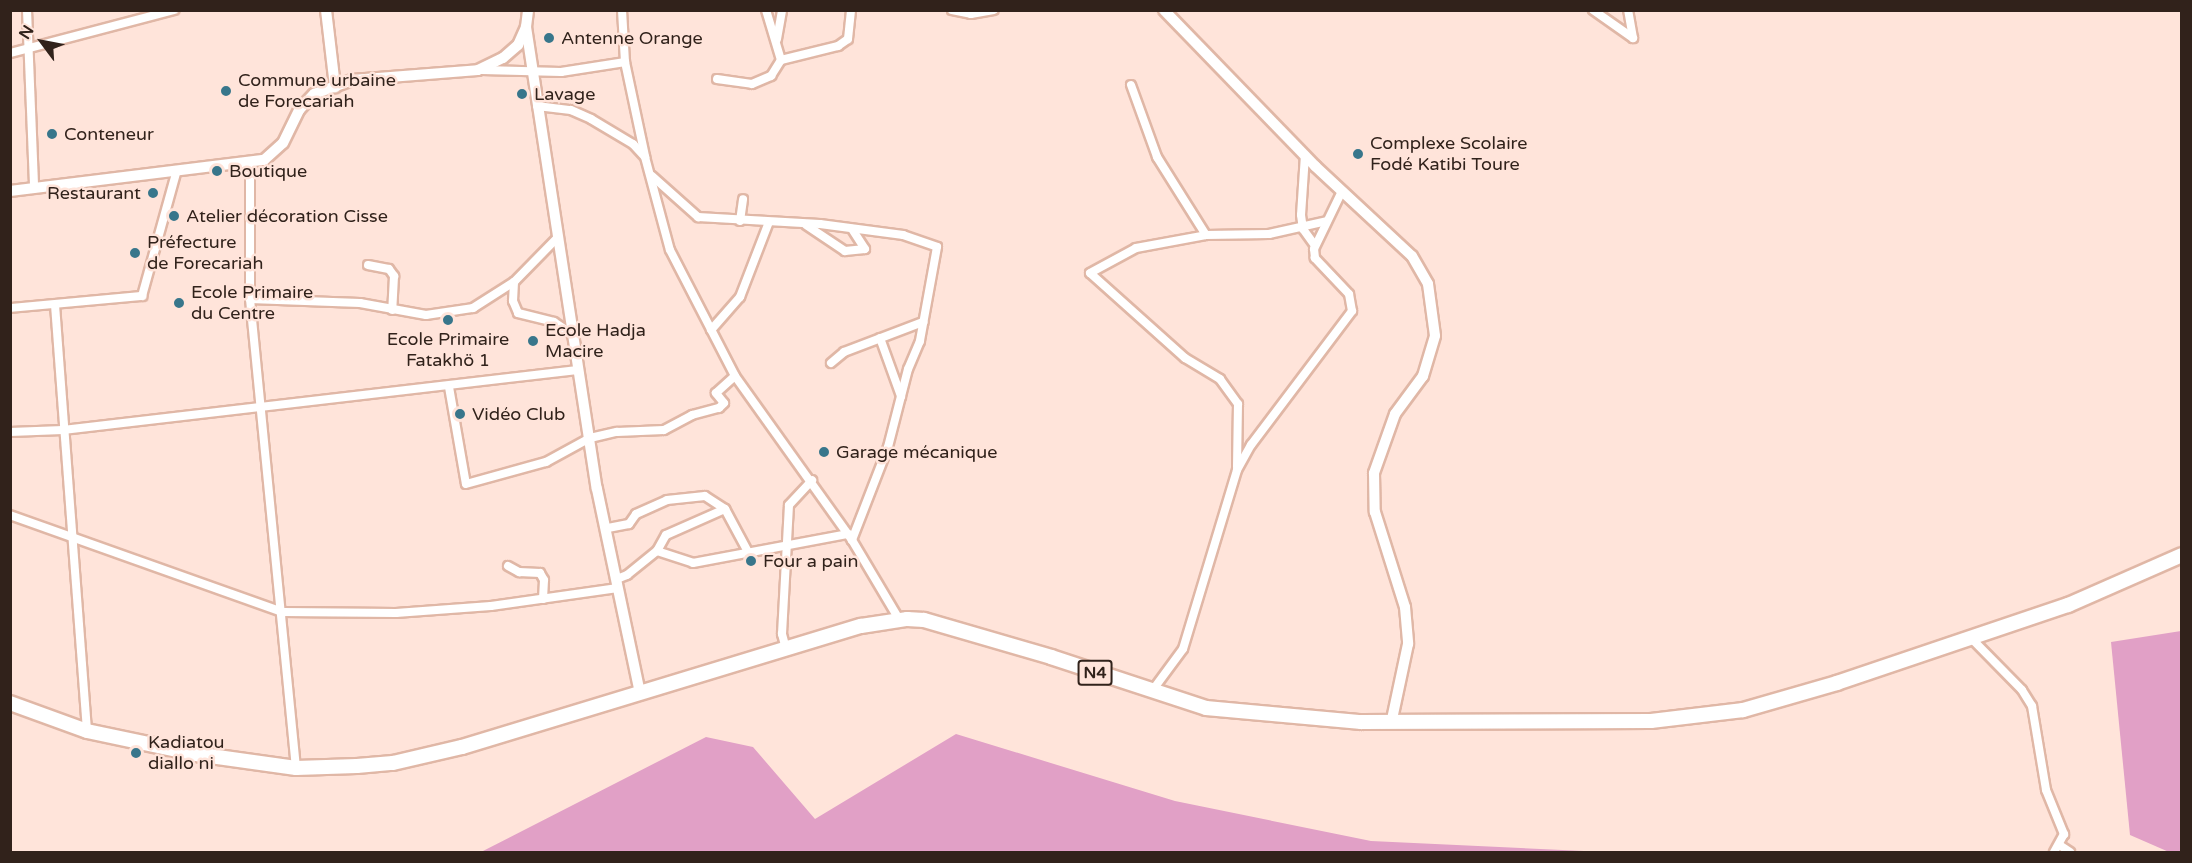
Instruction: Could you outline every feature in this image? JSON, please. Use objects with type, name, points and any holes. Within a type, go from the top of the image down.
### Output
[{"type":"highway","name":"N4","points":[[10,703],[87,731],[196,754],[296,768],[393,763],[462,747],[786,649],[899,619],[924,620],[1051,657],[1152,693],[1206,708],[1361,722],[1392,719],[1651,721],[1743,710],[2068,605],[2181,555]]},
{"type":"street","points":[[27,10],[31,51],[34,188]]},
{"type":"street","points":[[10,53],[31,51],[174,10]]},
{"type":"street","points":[[326,10],[335,87]]},
{"type":"street","points":[[528,10],[526,27],[578,370],[617,584],[640,693]]},
{"type":"street","points":[[622,10],[625,62],[645,157],[652,176],[670,250],[735,376],[812,480],[850,537],[899,619]]},
{"type":"street","points":[[766,10],[782,60]]},
{"type":"street","points":[[777,39],[782,10]]},
{"type":"street","points":[[717,79],[752,84],[771,76],[782,60],[830,49],[848,39],[851,10]]},
{"type":"street","points":[[952,10],[970,14],[994,10]]},
{"type":"street","points":[[1164,10],[1305,155],[1412,256],[1428,284],[1436,336],[1423,376],[1395,414],[1374,473],[1375,512],[1405,607],[1408,644],[1392,719]]},
{"type":"street","points":[[1593,10],[1633,38],[1628,10]]},
{"type":"street","points":[[1619,10],[1630,23]]},
{"type":"street","points":[[478,70],[503,58],[518,45],[526,27]]},
{"type":"street","points":[[10,191],[249,165],[274,154],[299,110],[314,94],[352,80],[478,70],[561,72],[625,62]]},
{"type":"street","points":[[1131,85],[1157,157],[1206,236]]},
{"type":"street","points":[[537,106],[571,110],[591,119],[633,144],[645,157]]},
{"type":"street","points":[[1152,693],[1183,649],[1222,509],[1237,470],[1251,445],[1352,311],[1349,294],[1315,258],[1314,244],[1302,225],[1300,206],[1305,188],[1305,155]]},
{"type":"street","points":[[249,165],[250,299],[296,768]]},
{"type":"street","points":[[10,308],[141,296],[176,173]]},
{"type":"street","points":[[652,176],[698,217],[804,224],[903,235],[937,247],[923,322],[888,447],[850,537]]},
{"type":"street","points":[[1314,244],[1342,191]]},
{"type":"street","points":[[740,221],[743,200]]},
{"type":"street","points":[[1237,470],[1238,404],[1220,379],[1185,358],[1090,273],[1136,248],[1206,236],[1269,234],[1327,221]]},
{"type":"street","points":[[711,330],[740,297],[768,222]]},
{"type":"street","points":[[804,224],[845,251],[865,249],[852,229]]},
{"type":"street","points":[[250,299],[360,303],[426,315],[472,308],[514,282],[558,237]]},
{"type":"street","points":[[368,265],[389,269],[394,276],[392,310]]},
{"type":"street","points":[[514,282],[513,301],[518,313],[554,322],[573,335]]},
{"type":"street","points":[[55,305],[87,731]]},
{"type":"street","points":[[831,363],[844,352],[923,322]]},
{"type":"street","points":[[880,338],[901,396]]},
{"type":"street","points":[[10,432],[63,430],[449,387],[578,370]]},
{"type":"street","points":[[449,387],[459,426],[466,484],[546,462],[590,438],[617,432],[664,430],[692,415],[719,408],[724,403],[716,393],[735,376]]},
{"type":"street","points":[[786,649],[782,619],[790,500],[812,480]]},
{"type":"street","points":[[608,528],[629,524],[636,514],[667,500],[691,495],[705,496],[724,509],[747,550]]},
{"type":"street","points":[[10,515],[282,612],[396,613],[543,599],[617,584],[657,551],[666,535],[724,509]]},
{"type":"street","points":[[657,551],[693,562],[736,557],[747,550],[850,537]]},
{"type":"street","points":[[508,566],[519,572],[540,573],[544,580],[543,599]]},
{"type":"street","points":[[1970,637],[2022,690],[2032,706],[2046,790],[2064,834],[2061,846],[2054,852]]},
{"type":"street","points":[[2061,846],[2070,852]]},
{"type":"shaded area","points":[[2181,631],[2181,852],[2169,852],[2130,835],[2111,642]]},
{"type":"shaded area","points":[[956,734],[1175,801],[1371,841],[1606,852],[481,852],[706,737],[753,747],[815,819]]},
{"type":"place","name":"Antenne Orange","points":[[549,38]]},
{"type":"place","name":"Commune urbaine de Forecariah","points":[[226,91]]},
{"type":"place","name":"Lavage","points":[[522,94]]},
{"type":"place","name":"Conteneur","points":[[52,134]]},
{"type":"place","name":"Complexe Scolaire Fodé Katibi Toure","points":[[1358,154]]},
{"type":"place","name":"Boutique","points":[[217,171]]},
{"type":"place","name":"Restaurant","points":[[153,193]]},
{"type":"place","name":"Atelier décoration Cisse","points":[[174,216]]},
{"type":"place","name":"Préfecture de Forecariah","points":[[135,253]]},
{"type":"place","name":"Ecole Primaire du Centre","points":[[179,303]]},
{"type":"place","name":"Ecole Primaire Fatakhö 1","points":[[448,320]]},
{"type":"place","name":"Ecole Hadja Macire","points":[[533,341]]},
{"type":"place","name":"Vidéo Club","points":[[460,414]]},
{"type":"place","name":"Garage mécanique","points":[[824,452]]},
{"type":"place","name":"Four a pain","points":[[751,561]]},
{"type":"place","name":"Kadiatou diallo ni","points":[[136,753]]}]
